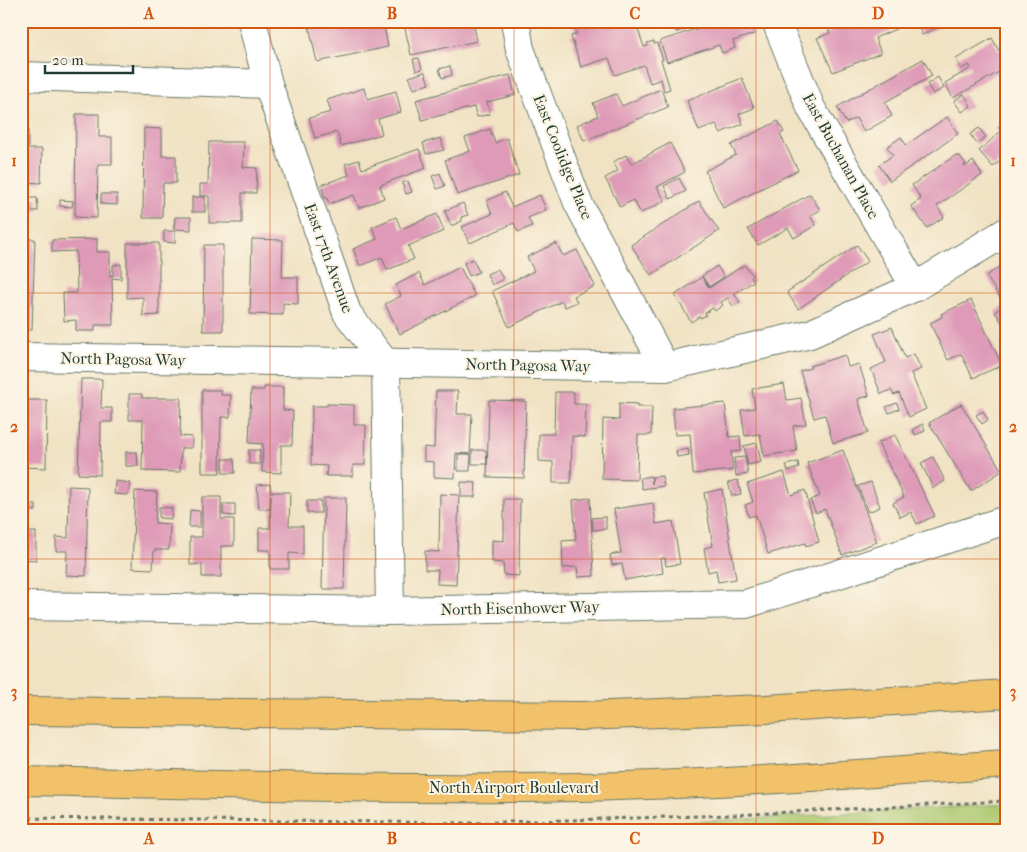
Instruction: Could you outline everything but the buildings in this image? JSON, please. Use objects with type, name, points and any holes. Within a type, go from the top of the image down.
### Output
[{"type":"main road","points":[[21,711],[582,716],[766,710],[1006,694]]},
{"type":"main road","name":"North Airport Boulevard","points":[[21,781],[401,787],[580,787],[779,779],[1006,764]]},
{"type":"street","name":"East 17th Avenue","points":[[252,21],[268,84],[347,313],[386,364]]},
{"type":"street","name":"East Coolidge Place","points":[[515,21],[520,49],[578,203],[665,367]]},
{"type":"street","name":"East Buchanan Place","points":[[776,21],[811,108],[915,287]]},
{"type":"street","points":[[21,76],[268,84]]},
{"type":"street","name":"North Pagosa Way","points":[[21,358],[665,367],[810,334],[915,287],[1006,232]]},
{"type":"street","points":[[386,364],[390,611]]},
{"type":"street","name":"North Eisenhower Way","points":[[21,606],[390,611],[746,604],[1006,520]]},
{"type":"green space","points":[[1006,804],[1006,831],[533,831]]},
{"type":"green space","points":[[21,825],[263,831],[21,831]]}]
